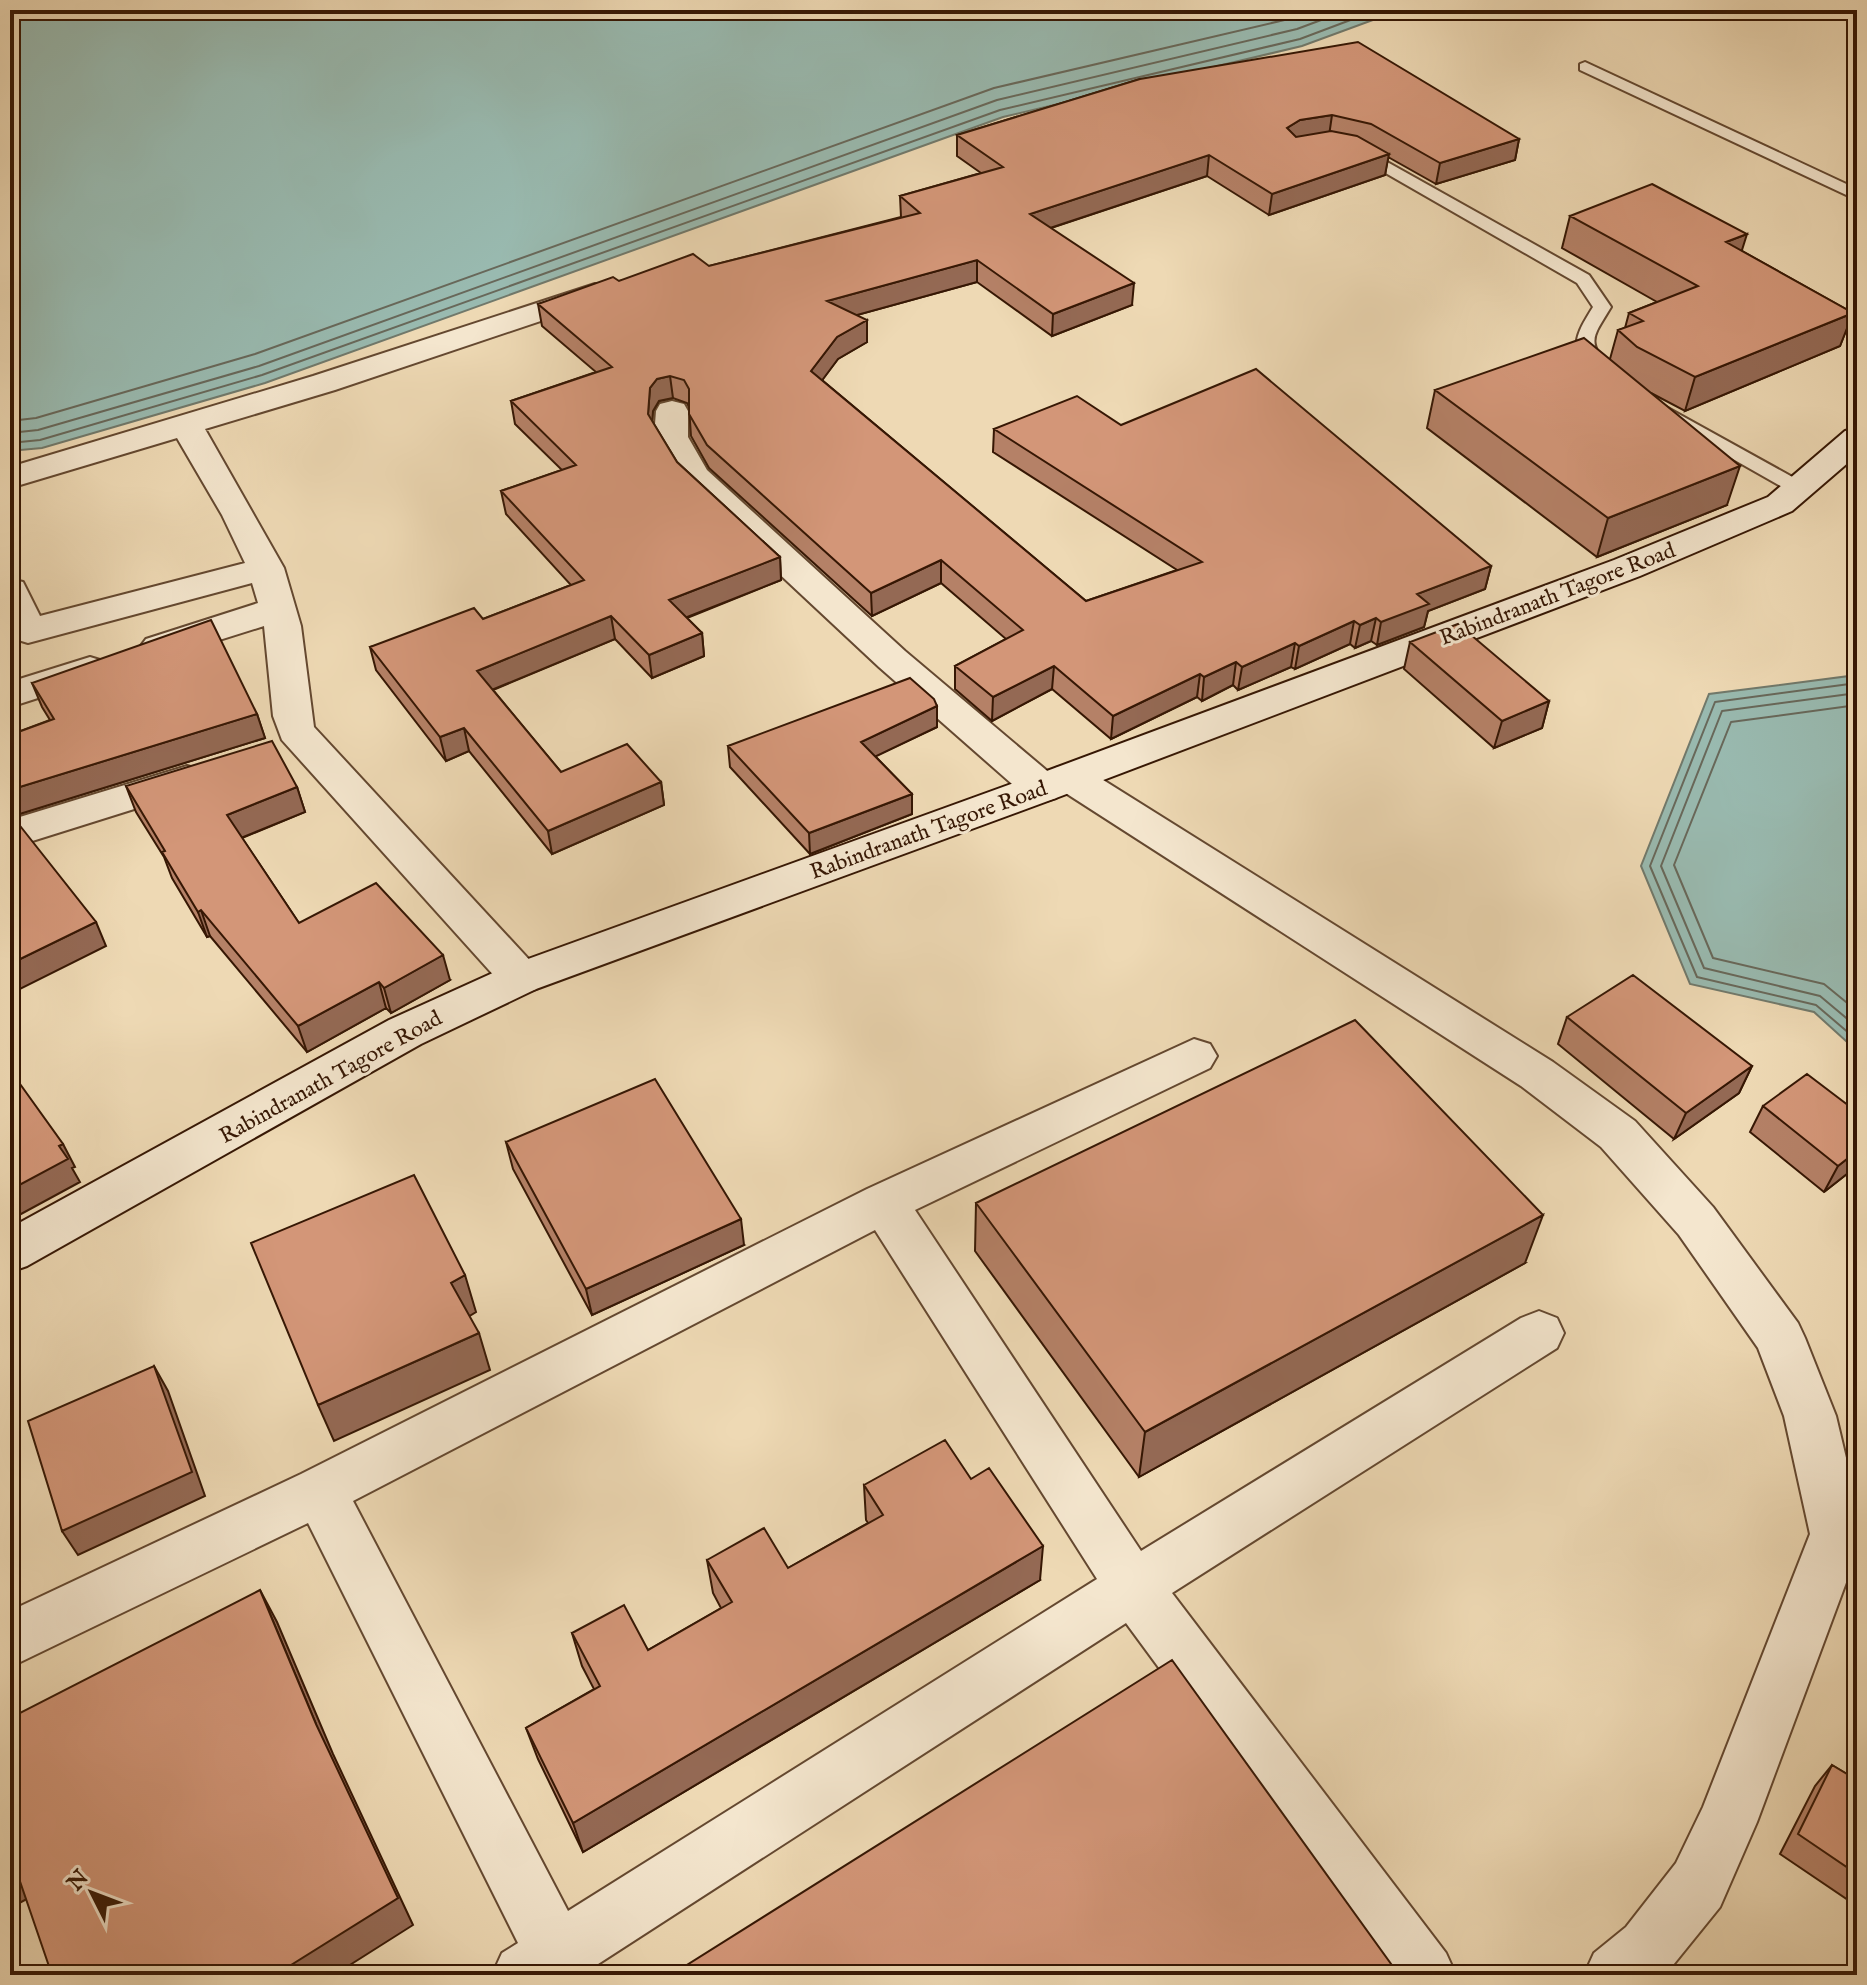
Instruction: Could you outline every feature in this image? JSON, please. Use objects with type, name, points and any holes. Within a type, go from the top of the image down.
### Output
[{"type":"street","points":[[10,478],[324,383],[625,283]]},
{"type":"street","points":[[672,411],[671,437],[694,476],[892,659],[1056,782],[1537,1074],[1618,1134],[1696,1221],[1780,1338],[1810,1416],[1847,1538],[1698,1885],[1648,1949],[1616,1975]]},
{"type":"street","points":[[186,425],[266,568],[287,644],[292,717],[289,748],[521,978]]},
{"type":"street","name":"Rabindranath Tagore Road","points":[[10,1252],[405,1032],[521,978],[1627,568],[1780,504],[1857,438]]},
{"type":"street","points":[[10,590],[28,631],[266,568]]},
{"type":"street","points":[[10,695],[279,609]]},
{"type":"street","points":[[10,834],[216,770]]},
{"type":"street","points":[[10,1640],[320,1491],[884,1203],[1194,1056]]},
{"type":"street","points":[[884,1203],[1133,1587],[1424,1975]]},
{"type":"street","points":[[320,1491],[549,1967],[1133,1587],[1539,1333]]},
{"type":"lane","points":[[1585,67],[1857,195]]},
{"type":"lane","points":[[1340,144],[1361,151],[1583,279],[1602,307],[1585,335],[1588,359],[1609,377]]},
{"type":"lane","points":[[1646,402],[1798,488]]},
{"type":"water","points":[[10,10],[1400,10],[1302,46],[1003,117],[265,383],[42,448],[10,451]]},
{"type":"water","points":[[1857,675],[1857,1051],[1814,1012],[1690,984],[1641,866],[1709,694]]},
{"type":"building","points":[[1358,42],[1519,139],[1440,163],[1371,124],[1332,115],[1300,120],[1287,128],[1296,137],[1331,131],[1357,136],[1389,154],[1272,194],[1209,155],[1030,214],[1134,283],[1053,314],[977,260],[827,301],[867,320],[837,337],[811,371],[1086,601],[1202,562],[994,429],[1077,396],[1121,425],[1256,369],[1491,566],[1417,594],[1429,604],[1381,622],[1376,618],[1360,625],[1354,621],[1242,667],[1236,662],[1204,677],[1200,674],[1113,716],[1054,666],[993,697],[955,666],[1023,630],[941,560],[871,593],[707,445],[689,414],[689,389],[684,380],[670,376],[657,379],[650,388],[648,414],[677,462],[780,557],[669,600],[702,633],[649,655],[611,616],[477,671],[561,772],[627,744],[661,782],[548,831],[464,728],[440,737],[370,647],[474,608],[483,619],[584,580],[501,491],[576,465],[511,401],[612,367],[538,304],[613,277],[619,281],[693,254],[709,266],[920,213],[900,196],[1003,167],[957,135],[1140,79]]},
{"type":"building","points":[[1652,184],[1747,234],[1726,242],[1853,313],[1695,377],[1637,347],[1618,330],[1643,321],[1629,313],[1698,286],[1570,216]]},
{"type":"building","points":[[1584,338],[1740,466],[1608,518],[1435,390]]},
{"type":"building","points":[[211,620],[257,714],[10,790],[10,735],[54,719],[32,683]]},
{"type":"building","points":[[1458,624],[1549,701],[1502,721],[1410,642]]},
{"type":"building","points":[[910,678],[934,699],[937,706],[861,742],[912,794],[809,833],[728,746]]},
{"type":"building","points":[[272,741],[297,787],[227,815],[299,923],[376,883],[443,955],[384,988],[379,982],[298,1026],[201,910],[198,912],[126,786]]},
{"type":"building","points":[[17,822],[96,922],[10,964],[10,823]]},
{"type":"building","points":[[1633,975],[1752,1066],[1686,1113],[1567,1017]]},
{"type":"building","points":[[1355,1020],[1543,1215],[1145,1432],[976,1203]]},
{"type":"building","points":[[10,1070],[63,1144],[59,1146],[68,1159],[10,1190]]},
{"type":"building","points":[[1807,1074],[1857,1112],[1857,1151],[1838,1166],[1763,1106]]},
{"type":"building","points":[[655,1079],[741,1219],[586,1289],[506,1142]]},
{"type":"building","points":[[414,1175],[465,1275],[451,1283],[479,1333],[318,1405],[251,1243]]},
{"type":"building","points":[[154,1366],[192,1472],[62,1531],[28,1421]]},
{"type":"building","points":[[945,1440],[971,1479],[989,1468],[1043,1546],[573,1823],[526,1728],[600,1686],[572,1633],[624,1605],[648,1650],[732,1602],[707,1560],[764,1528],[788,1568],[883,1515],[864,1485]]},
{"type":"building","points":[[260,1590],[316,1724],[398,1898],[275,1975],[52,1975],[14,1864],[10,1866],[10,1718]]},
{"type":"building","points":[[1172,1660],[1399,1975],[671,1975]]},
{"type":"building","points":[[1832,1765],[1857,1780],[1857,1874],[1798,1834]]}]
